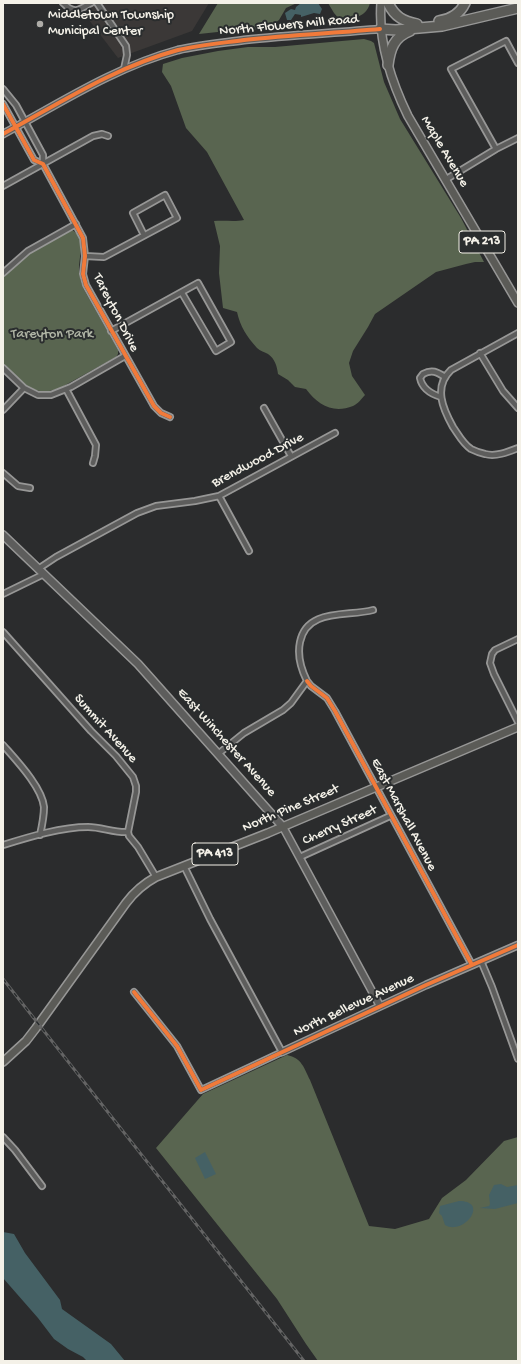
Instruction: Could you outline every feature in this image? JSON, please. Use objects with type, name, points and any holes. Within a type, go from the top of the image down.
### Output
[{"type":"highway","points":[[388,3],[392,10],[400,18],[417,26]]},
{"type":"highway","points":[[380,29],[396,30],[448,20],[457,14],[466,3]]},
{"type":"highway","points":[[388,65],[389,53],[395,41],[404,33],[417,26],[452,24],[518,8]]},
{"type":"main road","name":"Maple Avenue","points":[[381,3],[380,29],[388,65],[396,91],[408,116],[518,303]]},
{"type":"main road","name":"East Winchester Avenue","points":[[3,535],[138,664],[283,827]]},
{"type":"main road","name":"North Pine Street","points":[[3,1062],[26,1041],[69,984],[135,891],[142,885],[184,866],[283,827],[518,727]]},
{"type":"street","points":[[63,3],[69,9],[74,11],[82,9],[91,3]]},
{"type":"street","points":[[96,3],[127,50],[124,69]]},
{"type":"street","name":"North Flowers Mill Road","points":[[3,134],[86,88],[124,69],[166,54],[200,46],[256,39],[380,29]]},
{"type":"street","points":[[496,149],[451,69],[506,41],[518,63]]},
{"type":"street","name":"Tareyton Drive","points":[[3,89],[16,105],[43,155],[43,164],[83,238],[85,256],[83,270],[84,279],[111,331],[154,406],[161,414],[170,417]]},
{"type":"street","name":"Tareyton Drive","points":[[3,104],[34,160],[43,164]]},
{"type":"street","points":[[3,186],[93,136],[102,134],[108,136]]},
{"type":"street","points":[[445,180],[496,149],[518,138]]},
{"type":"street","points":[[85,256],[104,257],[177,218],[165,195],[133,213],[144,235]]},
{"type":"street","points":[[3,273],[28,251],[76,224]]},
{"type":"street","points":[[111,331],[198,283],[231,342],[216,351],[182,293]]},
{"type":"street","points":[[518,332],[451,370],[442,383],[441,397],[442,405],[446,414],[469,448],[489,455],[501,454],[518,448]]},
{"type":"street","points":[[480,353],[503,391],[518,408]]},
{"type":"street","points":[[3,368],[24,388],[43,395],[51,395],[66,389],[125,356]]},
{"type":"street","points":[[441,397],[428,391],[422,385],[420,378],[423,374],[432,371],[436,371],[445,377]]},
{"type":"street","points":[[3,410],[24,388]]},
{"type":"street","points":[[66,389],[96,445],[93,463]]},
{"type":"street","points":[[264,408],[291,456]]},
{"type":"street","name":"Brendwood Drive","points":[[3,594],[41,571],[69,550],[137,513],[156,506],[195,502],[219,496],[335,433]]},
{"type":"street","points":[[3,473],[18,486],[30,488]]},
{"type":"street","points":[[219,496],[249,552]]},
{"type":"street","points":[[218,754],[244,733],[283,710],[307,681],[299,656],[301,638],[307,626],[320,618],[363,613],[373,610]]},
{"type":"street","name":"Summit Avenue","points":[[3,632],[91,731],[116,756],[133,777],[136,792],[128,832]]},
{"type":"street","points":[[518,639],[498,648],[492,654],[490,659],[491,669],[518,722]]},
{"type":"street","name":"East Marshall Avenue","points":[[307,681],[310,686],[327,698],[472,965]]},
{"type":"street","points":[[3,745],[32,781],[44,805],[44,818],[40,835]]},
{"type":"street","name":"Cherry Street","points":[[300,857],[390,816]]},
{"type":"street","points":[[3,845],[60,830],[86,827],[128,832],[129,836],[138,847],[156,878]]},
{"type":"street","name":"East Winchester Avenue","points":[[283,827],[380,1006]]},
{"type":"street","points":[[184,866],[210,919],[282,1052]]},
{"type":"street","name":"North Bellevue Avenue","points":[[134,992],[177,1046],[201,1090],[380,1006],[518,945]]},
{"type":"street","points":[[482,961],[518,1059]]},
{"type":"street","points":[[3,1137],[15,1150],[42,1186]]},
{"type":"shaded area","points":[[76,3],[209,3],[192,31],[118,58]]},
{"type":"green space","points":[[218,3],[297,3],[286,8],[279,20],[267,29],[199,34]]},
{"type":"green space","points":[[328,3],[370,3],[368,8],[362,14],[354,18],[340,20]]},
{"type":"green space","points":[[364,39],[374,43],[384,82],[400,119],[461,218],[484,262],[475,262],[436,272],[375,314],[353,351],[349,363],[352,376],[365,395],[355,405],[339,409],[321,404],[306,389],[295,387],[288,380],[278,374],[274,360],[268,354],[257,348],[242,327],[237,312],[223,308],[219,273],[220,246],[214,221],[244,220],[207,152],[186,128],[171,86],[162,72],[163,64],[182,58],[218,51],[248,47],[275,47]]},
{"type":"green space","name":"Tareyton Park","points":[[69,230],[76,233],[79,238],[81,248],[79,272],[83,288],[118,350],[118,354],[116,357],[60,388],[51,391],[35,390],[22,382],[3,364],[3,276],[26,256]]},
{"type":"green space","points":[[287,1055],[296,1058],[306,1071],[369,1226],[395,1229],[429,1219],[442,1198],[466,1180],[504,1141],[518,1137],[518,1361],[318,1361],[277,1299],[156,1148],[203,1094]]},
{"type":"water","points":[[301,3],[318,3],[322,9],[320,14],[314,13],[301,17],[301,15],[295,14],[291,20],[287,20],[285,13],[291,9],[295,10]]},
{"type":"water","points":[[205,1152],[216,1174],[205,1179],[195,1158]]},
{"type":"water","points":[[501,1184],[507,1187],[518,1185],[518,1203],[495,1209],[480,1208],[489,1206],[489,1195],[494,1185]]},
{"type":"water","points":[[459,1201],[468,1202],[473,1206],[471,1217],[460,1226],[452,1227],[445,1225],[442,1216],[439,1213],[440,1206]]},
{"type":"water","points":[[3,1232],[14,1234],[25,1253],[60,1300],[62,1309],[111,1344],[125,1361],[87,1361],[54,1339],[3,1278]]},
{"type":"railway","points":[[3,979],[304,1361]]},
{"type":"cycle path","points":[[3,134],[110,76],[155,57],[178,50],[244,40],[380,29]]},
{"type":"cycle path","points":[[3,104],[34,160],[43,164],[83,238],[85,256],[83,274],[86,285],[154,406],[161,413],[170,417]]},
{"type":"cycle path","points":[[307,681],[311,686],[327,698],[335,711],[472,965]]},
{"type":"cycle path","points":[[134,992],[177,1046],[201,1090],[426,985],[518,945]]},
{"type":"place","name":"Middletown Township Municipal Center","points":[[40,24]]}]
